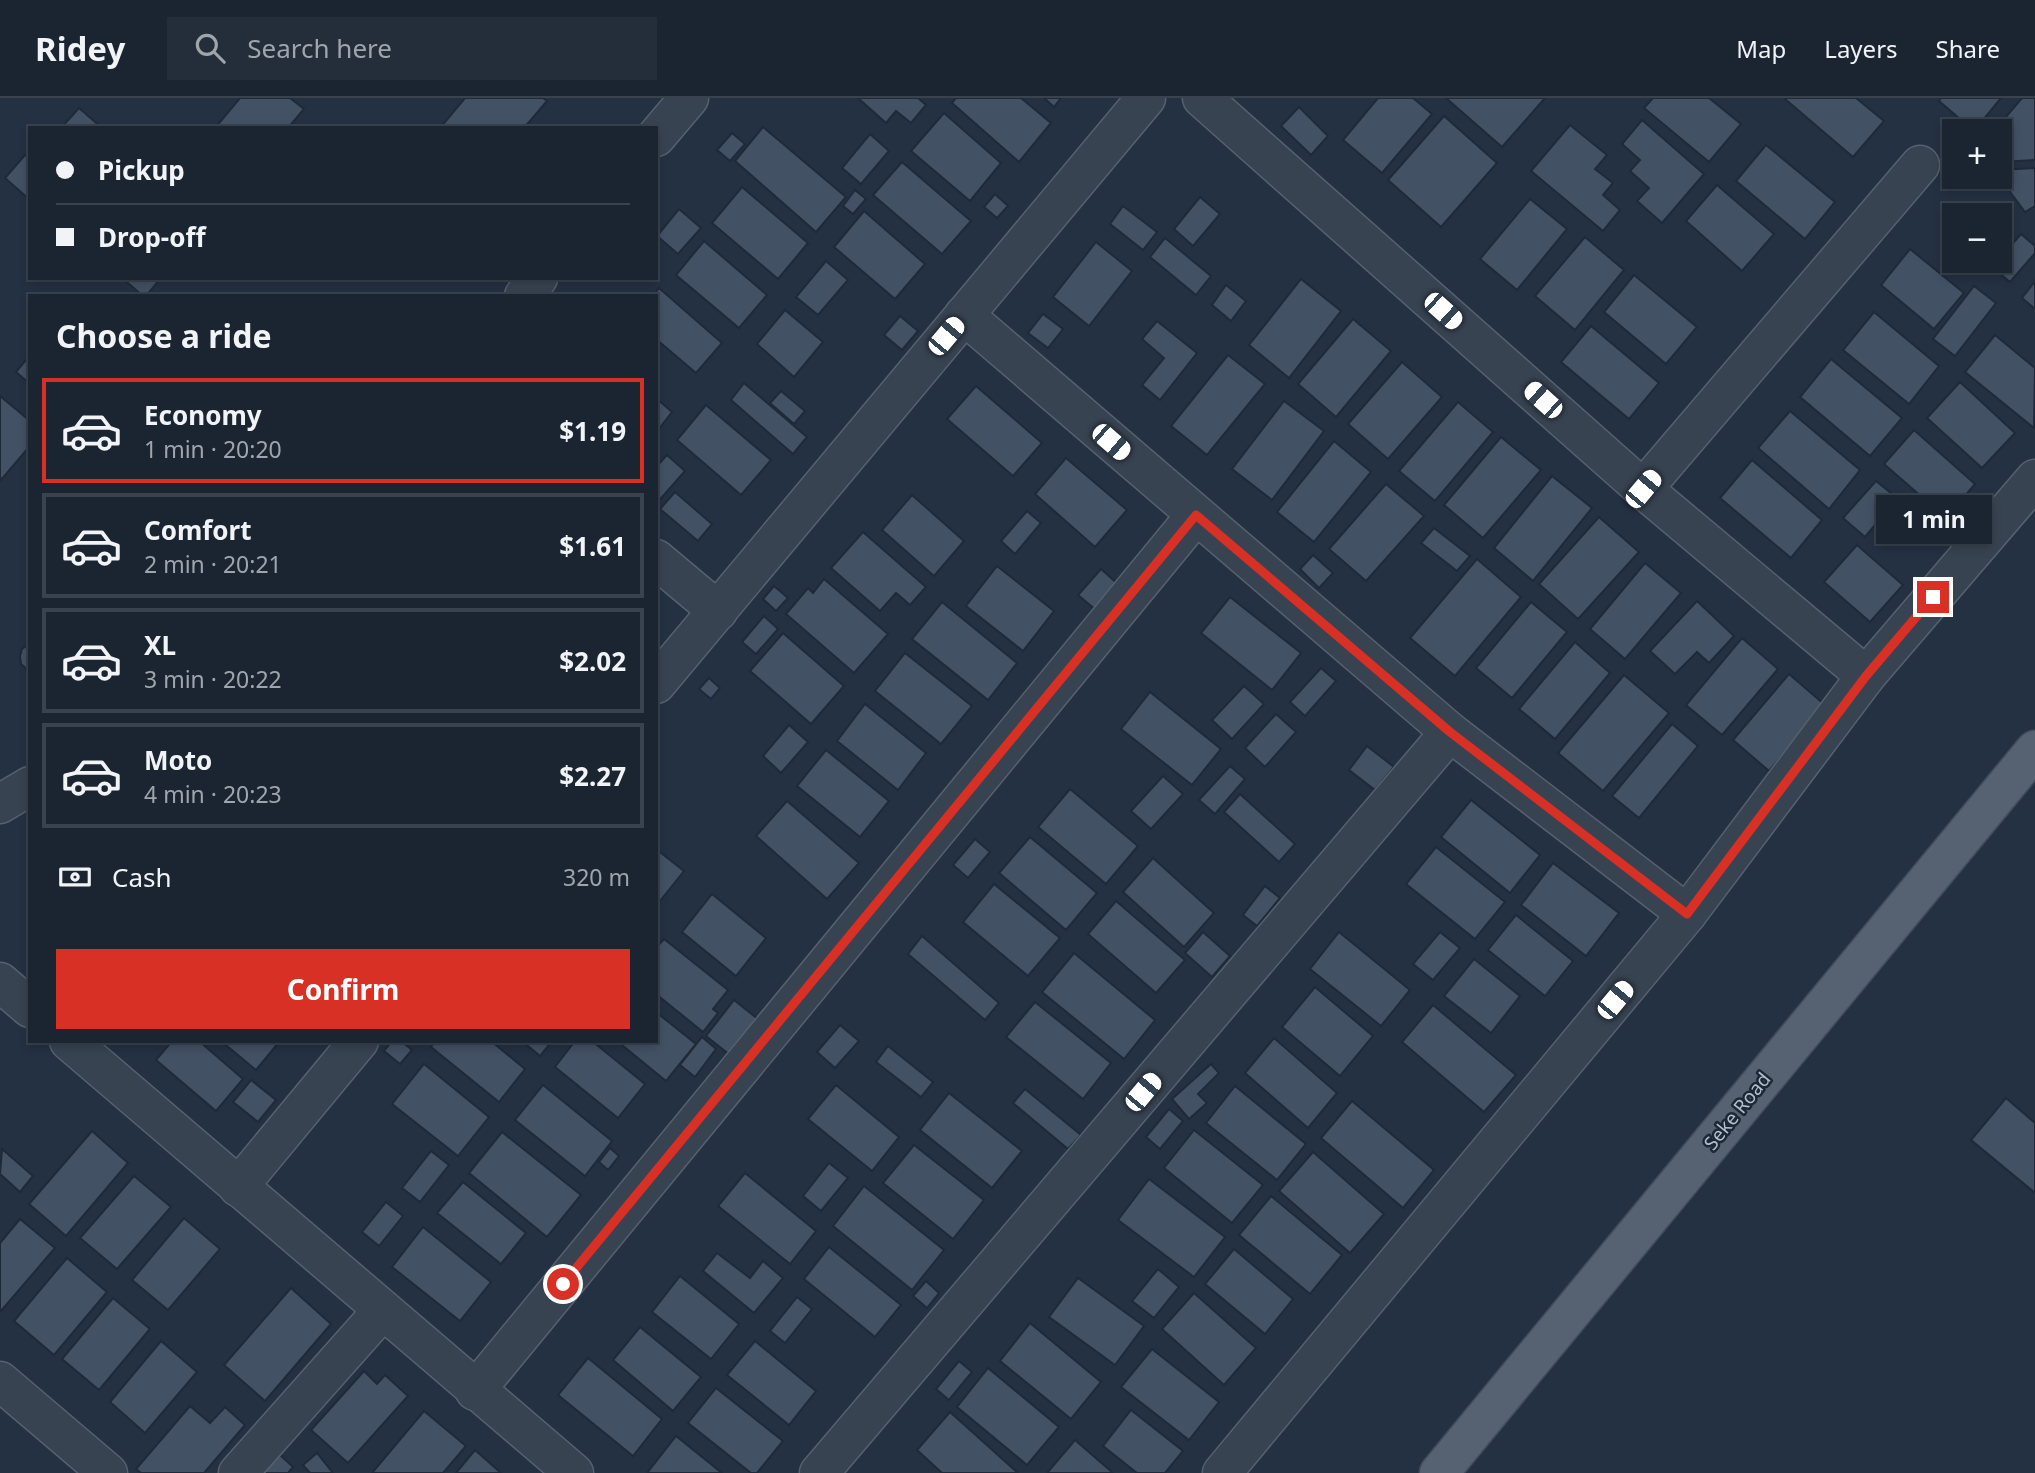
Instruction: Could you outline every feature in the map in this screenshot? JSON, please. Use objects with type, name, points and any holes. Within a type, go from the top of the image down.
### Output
[{"type":"main road","name":"Seke Road","points":[[1453,1468],[2035,750]]},
{"type":"street","points":[[658,135],[689,98]]},
{"type":"street","points":[[658,682],[1146,98]]},
{"type":"street","points":[[1202,98],[1643,489],[1866,676]]},
{"type":"street","points":[[1643,489],[1920,165]]},
{"type":"street","points":[[526,294],[536,280]]},
{"type":"street","points":[[964,315],[1450,732],[1687,914]]},
{"type":"street","points":[[1222,1473],[1687,914],[1866,676],[2035,479]]},
{"type":"street","points":[[475,1391],[1196,515]]},
{"type":"street","points":[[658,561],[718,611]]},
{"type":"street","points":[[819,1473],[1450,732]]},
{"type":"street","points":[[0,804],[28,787]]},
{"type":"street","points":[[0,982],[28,1006]]},
{"type":"street","points":[[71,1043],[574,1473]]},
{"type":"street","points":[[238,1187],[357,1043]]},
{"type":"street","points":[[237,1473],[382,1311]]},
{"type":"street","points":[[0,1381],[108,1473]]},
{"type":"building","points":[[240,98],[290,98],[304,109],[290,126],[217,126]]},
{"type":"building","points":[[465,98],[543,98],[547,101],[526,126],[442,126]]},
{"type":"building","points":[[858,98],[918,98],[926,105],[911,123],[896,111],[886,123]]},
{"type":"building","points":[[956,98],[1021,98],[1051,123],[1019,162],[952,103]]},
{"type":"building","points":[[1044,98],[1061,98],[1054,107]]},
{"type":"building","points":[[1378,98],[1413,98],[1432,114],[1382,173],[1343,140]]},
{"type":"building","points":[[1446,98],[1545,98],[1502,147]]},
{"type":"building","points":[[1653,98],[1709,98],[1741,124],[1709,162],[1644,108]]},
{"type":"building","points":[[1786,98],[1856,98],[1884,121],[1853,157]]},
{"type":"building","points":[[1941,98],[2001,98],[1984,119],[1960,119],[1939,101]]},
{"type":"building","points":[[2022,98],[2035,98],[2035,160],[2012,161],[2012,119],[2004,119]]},
{"type":"building","points":[[1299,107],[1328,136],[1311,155],[1281,126]]},
{"type":"building","points":[[79,108],[100,126],[63,126]]},
{"type":"building","points":[[944,113],[1001,163],[970,201],[911,151]]},
{"type":"building","points":[[1444,116],[1497,163],[1441,227],[1388,180]]},
{"type":"building","points":[[1642,120],[1704,174],[1662,223],[1637,201],[1649,188],[1630,171],[1640,160],[1622,144]]},
{"type":"building","points":[[1570,125],[1607,155],[1595,169],[1613,183],[1603,195],[1620,210],[1603,231],[1531,171]]},
{"type":"building","points":[[763,127],[846,197],[816,232],[735,161]]},
{"type":"building","points":[[732,133],[745,144],[730,161],[717,150]]},
{"type":"building","points":[[870,134],[889,151],[861,184],[842,168]]},
{"type":"building","points":[[1766,145],[1835,202],[1805,239],[1736,181]]},
{"type":"building","points":[[25,155],[28,157],[28,198],[5,178]]},
{"type":"building","points":[[902,162],[971,221],[942,254],[873,195]]},
{"type":"building","points":[[2035,168],[2035,206],[2025,212],[2008,189],[2012,189],[2012,169]]},
{"type":"building","points":[[1717,185],[1774,234],[1742,271],[1686,221]]},
{"type":"building","points":[[742,187],[808,243],[778,279],[712,223]]},
{"type":"building","points":[[855,190],[866,199],[853,214],[843,206]]},
{"type":"building","points":[[995,194],[1008,206],[997,218],[984,207]]},
{"type":"building","points":[[1200,197],[1220,214],[1193,246],[1174,229]]},
{"type":"building","points":[[1530,199],[1567,229],[1517,290],[1480,259]]},
{"type":"building","points":[[1123,206],[1157,232],[1143,250],[1110,224]]},
{"type":"building","points":[[679,209],[701,228],[678,254],[658,235]]},
{"type":"building","points":[[864,211],[925,264],[895,299],[834,247]]},
{"type":"building","points":[[2021,234],[2035,246],[2035,253],[2010,282],[1999,273],[2012,273],[2012,244]]},
{"type":"building","points":[[1585,237],[1624,270],[1575,330],[1535,296]]},
{"type":"building","points":[[1165,238],[1211,276],[1196,295],[1150,257]]},
{"type":"building","points":[[704,241],[767,295],[739,328],[676,275]]},
{"type":"building","points":[[1096,242],[1132,271],[1089,326],[1053,297]]},
{"type":"building","points":[[1910,249],[1964,293],[1934,329],[1881,285]]},
{"type":"building","points":[[826,261],[848,280],[818,315],[796,297]]},
{"type":"building","points":[[1634,275],[1697,327],[1666,364],[1604,312]]},
{"type":"building","points":[[1301,279],[1341,311],[1289,378],[1249,345]]},
{"type":"building","points":[[124,280],[159,280],[148,294],[141,294]]},
{"type":"building","points":[[2035,281],[2035,309],[2022,298]]},
{"type":"building","points":[[1226,285],[1246,301],[1231,321],[1212,305]]},
{"type":"building","points":[[1974,286],[1996,303],[1955,356],[1933,339]]},
{"type":"building","points":[[659,288],[722,343],[696,373],[658,341],[658,294],[654,294]]},
{"type":"building","points":[[785,310],[823,342],[794,377],[757,344]]},
{"type":"building","points":[[1874,312],[1939,366],[1909,404],[1843,350]]},
{"type":"building","points":[[1043,314],[1063,329],[1048,348],[1028,333]]},
{"type":"building","points":[[900,316],[918,331],[902,350],[884,335]]},
{"type":"building","points":[[1353,319],[1391,351],[1336,417],[1298,384]]},
{"type":"building","points":[[1157,321],[1197,353],[1160,400],[1142,385],[1164,358],[1142,339]]},
{"type":"building","points":[[1591,326],[1659,383],[1629,419],[1561,362]]},
{"type":"building","points":[[1995,335],[2035,368],[2034,428],[1965,372]]},
{"type":"building","points":[[1228,355],[1265,384],[1207,455],[1171,426]]},
{"type":"building","points":[[28,357],[28,382],[16,372]]},
{"type":"building","points":[[1831,359],[1902,418],[1870,456],[1800,397]]},
{"type":"building","points":[[1402,362],[1442,397],[1388,459],[1348,424]]},
{"type":"building","points":[[1960,382],[2015,433],[1982,468],[1927,418]]},
{"type":"building","points":[[744,383],[807,437],[793,454],[731,400]]},
{"type":"building","points":[[976,386],[1042,443],[1013,476],[947,419]]},
{"type":"building","points":[[781,391],[805,411],[794,424],[770,403]]},
{"type":"building","points":[[0,396],[28,419],[28,448],[0,481]]},
{"type":"building","points":[[658,400],[672,412],[658,430]]},
{"type":"building","points":[[1284,401],[1324,431],[1272,500],[1232,469]]},
{"type":"building","points":[[1458,402],[1493,432],[1435,501],[1399,471]]},
{"type":"building","points":[[706,405],[771,460],[741,495],[677,440]]},
{"type":"building","points":[[1790,411],[1860,470],[1829,509],[1758,448]]},
{"type":"building","points":[[1914,430],[1975,484],[1946,518],[1884,464]]},
{"type":"building","points":[[1501,437],[1541,470],[1483,538],[1444,505]]},
{"type":"building","points":[[1334,441],[1371,472],[1314,542],[1277,512]]},
{"type":"building","points":[[667,455],[685,471],[658,502],[658,465]]},
{"type":"building","points":[[1066,458],[1127,510],[1095,547],[1035,494]]},
{"type":"building","points":[[1752,460],[1822,520],[1791,558],[1720,498]]},
{"type":"building","points":[[1552,476],[1592,508],[1533,581],[1494,548]]},
{"type":"building","points":[[1876,481],[1897,498],[1865,537],[1843,518]]},
{"type":"building","points":[[1386,484],[1424,516],[1366,581],[1329,549]]},
{"type":"building","points":[[675,492],[712,524],[698,541],[660,509]]},
{"type":"building","points":[[912,495],[964,541],[934,576],[882,530]]},
{"type":"building","points":[[1027,511],[1041,523],[1015,554],[1001,541]]},
{"type":"building","points":[[1599,517],[1639,552],[1578,619],[1539,584]]},
{"type":"building","points":[[1434,528],[1470,556],[1457,571],[1421,543]]},
{"type":"building","points":[[863,532],[926,587],[910,605],[896,593],[880,611],[831,568]]},
{"type":"building","points":[[1857,545],[1903,585],[1870,622],[1824,582]]},
{"type":"building","points":[[1313,555],[1333,573],[1319,588],[1300,569]]},
{"type":"building","points":[[1477,559],[1521,597],[1455,676],[1410,638]]},
{"type":"building","points":[[1645,563],[1681,593],[1625,659],[1590,629]]},
{"type":"building","points":[[997,566],[1054,611],[1023,651],[966,606]]},
{"type":"building","points":[[1101,569],[1119,585],[1097,611],[1078,595]]},
{"type":"building","points":[[824,579],[888,634],[854,673],[786,614],[808,588],[813,593]]},
{"type":"building","points":[[774,586],[788,598],[776,611],[763,599]]},
{"type":"building","points":[[1230,597],[1301,653],[1272,690],[1201,633]]},
{"type":"building","points":[[1697,601],[1734,636],[1709,663],[1697,652],[1675,674],[1650,651]]},
{"type":"building","points":[[942,602],[1017,663],[988,700],[912,639]]},
{"type":"building","points":[[1531,602],[1567,632],[1512,698],[1476,668]]},
{"type":"building","points":[[764,616],[778,629],[756,654],[742,642]]},
{"type":"building","points":[[783,633],[844,686],[811,724],[750,671]]},
{"type":"building","points":[[1742,638],[1778,669],[1722,735],[1686,705]]},
{"type":"building","points":[[1575,642],[1610,673],[1555,739],[1519,709]]},
{"type":"building","points":[[28,644],[28,670],[21,664],[22,649]]},
{"type":"building","points":[[905,653],[972,706],[941,744],[875,691]]},
{"type":"building","points":[[1321,668],[1336,681],[1305,716],[1290,702]]},
{"type":"building","points":[[1789,674],[1825,705],[1769,771],[1733,740]]},
{"type":"building","points":[[1624,675],[1669,713],[1603,791],[1558,753]]},
{"type":"building","points":[[709,678],[720,688],[711,699],[699,689]]},
{"type":"building","points":[[1244,686],[1264,704],[1232,739],[1212,720]]},
{"type":"building","points":[[1150,692],[1221,749],[1192,785],[1121,729]]},
{"type":"building","points":[[865,704],[926,753],[898,790],[837,741]]},
{"type":"building","points":[[1276,714],[1296,732],[1265,767],[1245,748]]},
{"type":"building","points":[[1672,724],[1698,746],[1639,818],[1612,796]]},
{"type":"building","points":[[789,725],[808,742],[781,773],[763,756]]},
{"type":"building","points":[[1367,746],[1394,767],[1375,790],[1349,770]]},
{"type":"building","points":[[826,750],[889,801],[860,837],[797,786]]},
{"type":"building","points":[[1230,766],[1245,779],[1215,814],[1199,800]]},
{"type":"building","points":[[1163,776],[1183,794],[1151,829],[1131,811]]},
{"type":"building","points":[[1070,789],[1138,846],[1106,884],[1038,827]]},
{"type":"building","points":[[1240,794],[1295,844],[1279,862],[1224,812]]},
{"type":"building","points":[[1471,800],[1540,855],[1510,893],[1441,837]]},
{"type":"building","points":[[787,801],[859,863],[827,899],[756,836]]},
{"type":"building","points":[[1030,837],[1097,893],[1066,930],[999,873]]},
{"type":"building","points":[[975,839],[990,852],[968,878],[953,865]]},
{"type":"building","points":[[1436,847],[1505,902],[1475,939],[1406,884]]},
{"type":"building","points":[[658,851],[684,871],[658,904]]},
{"type":"building","points":[[1153,858],[1214,913],[1184,947],[1123,892]]},
{"type":"building","points":[[1553,863],[1619,913],[1586,956],[1521,905]]},
{"type":"building","points":[[994,884],[1060,938],[1028,976],[963,922]]},
{"type":"building","points":[[1265,886],[1280,898],[1257,926],[1243,915]]},
{"type":"building","points":[[712,894],[766,938],[736,976],[682,932]]},
{"type":"building","points":[[1116,901],[1185,960],[1156,993],[1088,934]]},
{"type":"building","points":[[1516,915],[1573,961],[1545,996],[1488,950]]},
{"type":"building","points":[[1203,932],[1230,956],[1212,977],[1185,953]]},
{"type":"building","points":[[1339,932],[1410,990],[1381,1026],[1310,969]]},
{"type":"building","points":[[1440,932],[1460,948],[1433,980],[1413,964]]},
{"type":"building","points":[[922,936],[999,1003],[985,1020],[908,954]]},
{"type":"building","points":[[664,939],[728,990],[713,1009],[718,1013],[703,1032],[658,996],[658,946]]},
{"type":"building","points":[[1074,953],[1155,1020],[1124,1059],[1042,992]]},
{"type":"building","points":[[1474,959],[1520,996],[1491,1033],[1444,996]]},
{"type":"building","points":[[1315,987],[1373,1036],[1340,1076],[1282,1027]]},
{"type":"building","points":[[734,1000],[768,1027],[740,1063],[706,1036]]},
{"type":"building","points":[[1035,1002],[1111,1063],[1083,1099],[1006,1037]]},
{"type":"building","points":[[1433,1005],[1516,1075],[1484,1112],[1402,1042]]},
{"type":"building","points":[[658,1014],[696,1044],[666,1081],[619,1043],[658,1043]]},
{"type":"building","points":[[840,1025],[859,1041],[835,1068],[817,1052]]},
{"type":"building","points":[[702,1037],[716,1049],[695,1077],[680,1065]]},
{"type":"building","points":[[1274,1038],[1337,1093],[1308,1128],[1245,1073]]},
{"type":"building","points":[[170,1043],[201,1043],[243,1079],[216,1111],[156,1060]]},
{"type":"building","points":[[223,1043],[278,1043],[256,1070]]},
{"type":"building","points":[[390,1043],[403,1043],[412,1050],[400,1064],[384,1051]]},
{"type":"building","points":[[434,1043],[493,1043],[525,1069],[499,1102],[431,1047]]},
{"type":"building","points":[[524,1043],[550,1043],[540,1056]]},
{"type":"building","points":[[573,1043],[594,1043],[645,1084],[618,1118],[555,1067]]},
{"type":"building","points":[[888,1046],[933,1082],[921,1097],[876,1062]]},
{"type":"building","points":[[424,1064],[489,1117],[458,1156],[392,1104]]},
{"type":"building","points":[[1211,1064],[1219,1073],[1198,1094],[1207,1103],[1189,1119],[1172,1099]]},
{"type":"building","points":[[251,1080],[276,1100],[258,1122],[233,1102]]},
{"type":"building","points":[[543,1085],[612,1141],[585,1176],[515,1120]]},
{"type":"building","points":[[836,1085],[899,1137],[872,1171],[808,1119]]},
{"type":"building","points":[[1235,1086],[1306,1144],[1277,1180],[1206,1123]]},
{"type":"building","points":[[1025,1089],[1081,1135],[1068,1149],[1013,1103]]},
{"type":"building","points":[[949,1093],[1022,1151],[992,1188],[920,1130]]},
{"type":"building","points":[[2006,1098],[2035,1123],[2035,1193],[1971,1140]]},
{"type":"building","points":[[1352,1101],[1434,1170],[1403,1208],[1321,1138]]},
{"type":"building","points":[[1169,1109],[1183,1121],[1160,1149],[1146,1137]]},
{"type":"building","points":[[1194,1130],[1263,1185],[1232,1223],[1164,1168]]},
{"type":"building","points":[[92,1131],[128,1163],[66,1236],[29,1204]]},
{"type":"building","points":[[502,1132],[581,1195],[547,1237],[469,1173]]},
{"type":"building","points":[[914,1145],[984,1200],[953,1239],[883,1183]]},
{"type":"building","points":[[610,1148],[619,1156],[608,1170],[599,1162]]},
{"type":"building","points":[[2,1149],[33,1176],[20,1192],[0,1174]]},
{"type":"building","points":[[431,1151],[449,1165],[420,1202],[402,1188]]},
{"type":"building","points":[[1313,1152],[1384,1214],[1350,1253],[1279,1191]]},
{"type":"building","points":[[829,1163],[848,1178],[821,1211],[803,1196]]},
{"type":"building","points":[[745,1173],[816,1231],[790,1264],[718,1206]]},
{"type":"building","points":[[134,1176],[171,1207],[117,1269],[80,1238]]},
{"type":"building","points":[[1149,1179],[1225,1237],[1194,1277],[1118,1220]]},
{"type":"building","points":[[463,1182],[526,1233],[501,1264],[437,1213]]},
{"type":"building","points":[[864,1186],[944,1250],[912,1290],[833,1226]]},
{"type":"building","points":[[1271,1196],[1342,1255],[1310,1294],[1239,1235]]},
{"type":"building","points":[[386,1202],[403,1216],[379,1246],[362,1232]]},
{"type":"building","points":[[184,1218],[220,1249],[168,1310],[132,1280]]},
{"type":"building","points":[[20,1219],[55,1248],[0,1312],[0,1243]]},
{"type":"building","points":[[423,1227],[491,1282],[460,1321],[392,1267]]},
{"type":"building","points":[[829,1247],[901,1305],[875,1337],[804,1279]]},
{"type":"building","points":[[1234,1249],[1293,1299],[1265,1334],[1205,1284]]},
{"type":"building","points":[[717,1253],[750,1278],[763,1261],[783,1278],[754,1313],[703,1271]]},
{"type":"building","points":[[67,1258],[107,1292],[54,1355],[14,1321]]},
{"type":"building","points":[[1158,1269],[1179,1287],[1154,1318],[1132,1301]]},
{"type":"building","points":[[680,1276],[739,1324],[711,1359],[652,1312]]},
{"type":"building","points":[[1078,1278],[1144,1326],[1115,1365],[1049,1317]]},
{"type":"building","points":[[926,1281],[939,1293],[927,1308],[913,1296]]},
{"type":"building","points":[[291,1288],[331,1324],[265,1401],[224,1365]]},
{"type":"building","points":[[1194,1293],[1256,1348],[1224,1385],[1162,1329]]},
{"type":"building","points":[[797,1297],[812,1309],[785,1343],[770,1331]]},
{"type":"building","points":[[113,1298],[150,1329],[99,1390],[62,1359]]},
{"type":"building","points":[[1030,1323],[1101,1382],[1071,1419],[1000,1361]]},
{"type":"building","points":[[640,1327],[701,1377],[673,1411],[613,1360]]},
{"type":"building","points":[[161,1341],[197,1372],[145,1433],[110,1402]]},
{"type":"building","points":[[755,1341],[816,1391],[789,1425],[727,1375]]},
{"type":"building","points":[[1152,1349],[1219,1402],[1189,1440],[1121,1387]]},
{"type":"building","points":[[588,1358],[662,1419],[633,1456],[558,1395]]},
{"type":"building","points":[[959,1361],[972,1372],[949,1400],[936,1389]]},
{"type":"building","points":[[988,1368],[1059,1427],[1027,1465],[957,1407]]},
{"type":"building","points":[[364,1371],[377,1384],[385,1375],[408,1396],[348,1463],[311,1430]]},
{"type":"building","points":[[716,1388],[783,1441],[757,1473],[751,1473],[688,1423]]},
{"type":"building","points":[[190,1406],[210,1423],[225,1407],[245,1425],[204,1473],[141,1473],[136,1469]]},
{"type":"building","points":[[1131,1410],[1183,1451],[1165,1473],[1137,1473],[1103,1446]]},
{"type":"building","points":[[424,1411],[466,1446],[443,1473],[372,1473]]},
{"type":"building","points":[[950,1412],[1018,1473],[942,1473],[917,1450]]},
{"type":"building","points":[[676,1436],[722,1473],[647,1473]]},
{"type":"building","points":[[1075,1440],[1113,1473],[1047,1473]]},
{"type":"building","points":[[475,1450],[501,1473],[456,1473]]},
{"type":"building","points":[[278,1453],[293,1467],[288,1473],[260,1473]]},
{"type":"building","points":[[317,1453],[333,1473],[310,1473],[303,1465]]},
{"type":"route","points":[[563,1284],[1196,515],[1450,732],[1687,914],[1866,676],[1933,597]]}]
